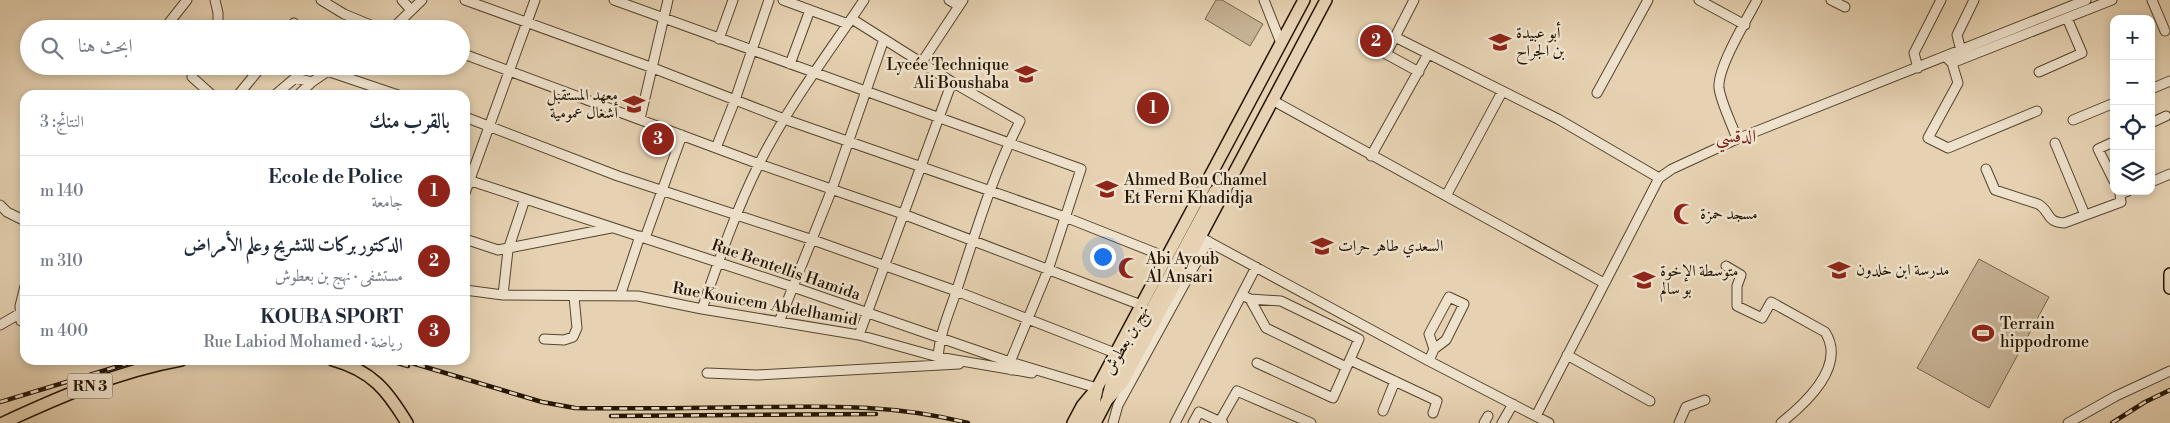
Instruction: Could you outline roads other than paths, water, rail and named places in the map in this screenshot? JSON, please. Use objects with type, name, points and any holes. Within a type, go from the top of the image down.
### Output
[{"type":"main road","name":"نهج بن بعطوش","points":[[1117,351],[1304,0]]},
{"type":"main road","points":[[1073,423],[1082,406],[1097,388],[1149,299],[1312,0]]},
{"type":"main road","name":"نهج بن بعطوش","points":[[1107,400],[1111,385],[1318,0]]},
{"type":"main road","name":"نهج بن بعطوش","points":[[1107,400],[1123,382],[1204,239],[1272,100],[1326,0]]},
{"type":"main road","points":[[2170,274],[2170,288]]},
{"type":"main road","name":"RN 3","points":[[2,423],[63,396],[104,381],[163,365]]},
{"type":"main road","points":[[352,365],[372,377],[390,396],[407,423]]},
{"type":"main road","points":[[1083,423],[1093,407],[1097,388]]},
{"type":"main road","points":[[1097,418],[1107,400]]},
{"type":"street","points":[[171,20],[187,0]]},
{"type":"street","points":[[215,0],[218,20]]},
{"type":"street","points":[[321,0],[358,20]]},
{"type":"street","points":[[402,0],[411,10]]},
{"type":"street","points":[[401,20],[422,0]]},
{"type":"street","points":[[465,0],[784,118],[1066,218],[1166,257]]},
{"type":"street","points":[[470,173],[490,126],[535,0]]},
{"type":"street","points":[[614,0],[1081,169],[1048,270],[1011,366]]},
{"type":"street","points":[[640,119],[668,0]]},
{"type":"street","points":[[719,39],[733,0]]},
{"type":"street","points":[[716,148],[735,100],[769,0]]},
{"type":"street","points":[[783,0],[850,21],[884,39],[952,82],[1020,121],[990,191],[939,338],[938,357]]},
{"type":"street","points":[[702,309],[718,262],[759,164],[784,118],[864,0]]},
{"type":"street","points":[[922,62],[961,3],[949,0]]},
{"type":"street","points":[[1414,0],[1386,54],[1419,72]]},
{"type":"street","points":[[1596,93],[1648,0]]},
{"type":"street","points":[[1699,0],[1744,25]]},
{"type":"street","points":[[1737,139],[1719,88],[1725,62],[1757,0]]},
{"type":"street","points":[[1831,0],[1845,7]]},
{"type":"street","points":[[1918,68],[1914,53],[1941,0]]},
{"type":"street","points":[[1961,50],[1957,35],[1974,0]]},
{"type":"street","points":[[1949,60],[1961,50],[2086,0]]},
{"type":"street","points":[[1536,416],[1659,178],[1672,169],[1737,139],[1918,68],[1949,60],[2112,0]]},
{"type":"street","points":[[2152,0],[2165,31]]},
{"type":"street","points":[[1263,2],[1281,43]]},
{"type":"street","points":[[790,64],[810,10]]},
{"type":"street","points":[[2039,72],[2082,53],[2067,18]]},
{"type":"street","points":[[1395,37],[1558,119],[1659,178]]},
{"type":"street","points":[[779,322],[832,190],[884,39]]},
{"type":"street","points":[[1372,156],[1428,54]]},
{"type":"street","points":[[470,56],[759,164],[903,214],[1141,304]]},
{"type":"street","points":[[1949,60],[1958,82],[1928,138],[1948,148],[2037,111]]},
{"type":"street","points":[[193,75],[192,77],[206,90]]},
{"type":"street","points":[[242,90],[255,75]]},
{"type":"street","points":[[303,90],[322,75]]},
{"type":"street","points":[[346,75],[385,90]]},
{"type":"street","points":[[281,90],[296,78],[312,82]]},
{"type":"street","points":[[2155,87],[2170,81]]},
{"type":"street","points":[[859,335],[952,82]]},
{"type":"street","points":[[1446,196],[1502,92]]},
{"type":"street","points":[[1272,100],[1604,283]]},
{"type":"street","points":[[2073,120],[2111,105]]},
{"type":"street","points":[[2155,121],[2166,116]]},
{"type":"street","points":[[470,119],[618,176],[813,240],[1117,351]]},
{"type":"street","points":[[620,296],[682,135]]},
{"type":"street","points":[[2055,143],[2084,216]]},
{"type":"street","points":[[2110,145],[2098,148],[2110,173]]},
{"type":"street","points":[[1986,168],[1995,190],[2038,204],[2042,206],[2050,220],[2064,223],[2121,202],[2122,195]]},
{"type":"street","points":[[2155,180],[2170,174]]},
{"type":"street","name":"Rue Bentellis Hamida","points":[[470,181],[793,287],[939,338],[1011,366]]},
{"type":"street","points":[[502,295],[508,250],[525,200]]},
{"type":"street","points":[[0,205],[7,212],[20,218]]},
{"type":"street","points":[[470,241],[498,250],[508,250],[611,228]]},
{"type":"street","points":[[1097,418],[1113,423],[1118,406],[1204,239],[1429,361],[1549,423]]},
{"type":"street","points":[[1726,266],[1741,275],[1737,286],[1737,306],[1762,318],[1771,302],[1825,332],[1831,340],[1832,352],[1829,367],[1817,388],[1781,423]]},
{"type":"street","points":[[1175,423],[1246,298],[1256,267]]},
{"type":"street","name":"Rue Kouicem Abdelhamid","points":[[470,291],[502,295],[638,296],[702,309],[859,335],[938,357],[974,363],[1011,366],[1057,376],[1097,388]]},
{"type":"street","points":[[544,339],[564,340],[573,337],[577,328],[574,297]]},
{"type":"street","points":[[1429,361],[1434,349],[1446,340],[1464,304],[1449,297],[1429,334],[1434,349]]},
{"type":"street","points":[[1246,298],[1281,300],[1359,339],[1333,398],[1257,363]]},
{"type":"street","points":[[1246,298],[1266,328],[1395,381],[1437,401],[1433,413]]},
{"type":"street","points":[[20,309],[20,317]]},
{"type":"street","points":[[0,324],[19,314]]},
{"type":"street","points":[[1567,355],[1650,401]]},
{"type":"street","points":[[707,373],[757,375],[974,363]]},
{"type":"street","points":[[2068,423],[2116,396],[2170,371]]},
{"type":"street","points":[[1383,411],[1395,381]]},
{"type":"street","points":[[1193,423],[1199,412],[1222,422],[1237,391],[1311,423]]},
{"type":"street","points":[[1679,423],[1686,406],[1705,400]]},
{"type":"street","points":[[1502,423],[1514,404]]},
{"type":"railway","points":[[0,402],[122,365]]},
{"type":"railway","points":[[419,365],[542,402],[575,408],[842,407],[917,413],[968,423]]},
{"type":"railway","points":[[2112,423],[2145,402],[2170,390]]},
{"type":"railway","points":[[611,416],[876,414]]},
{"type":"place","name":"الدكتور بركات للتشريح وعلم الأمراض","points":[[1376,41]]},
{"type":"place","name":"أبو عبيدة بن الجراح","points":[[1500,42]]},
{"type":"place","name":"Lycée Technique Ali Boushaba","points":[[1026,74]]},
{"type":"place","name":"معهد المستقبل أشغال عمومية","points":[[634,104]]},
{"type":"place","name":"Ecole de Police","points":[[1153,108]]},
{"type":"place","name":"KOUBA SPORT","points":[[658,139]]},
{"type":"place","name":"Ahmed Bou Chamel Et Ferni Khadidja","points":[[1107,189]]},
{"type":"place","name":"مسجد حمزة","points":[[1684,214]]},
{"type":"place","name":"السعدي طاهر حرات","points":[[1322,246]]},
{"type":"place","name":"Abi Ayoub Al Ansari","points":[[1129,268]]},
{"type":"place","name":"مدرسة ابن خلدون","points":[[1839,270]]},
{"type":"place","name":"متوسطة الإخوة بو سالم","points":[[1644,280]]},
{"type":"place","name":"Terrain hippodrome","points":[[1983,333]]},
{"type":"district","name":"الدقسي","points":[[1736,136]]}]
